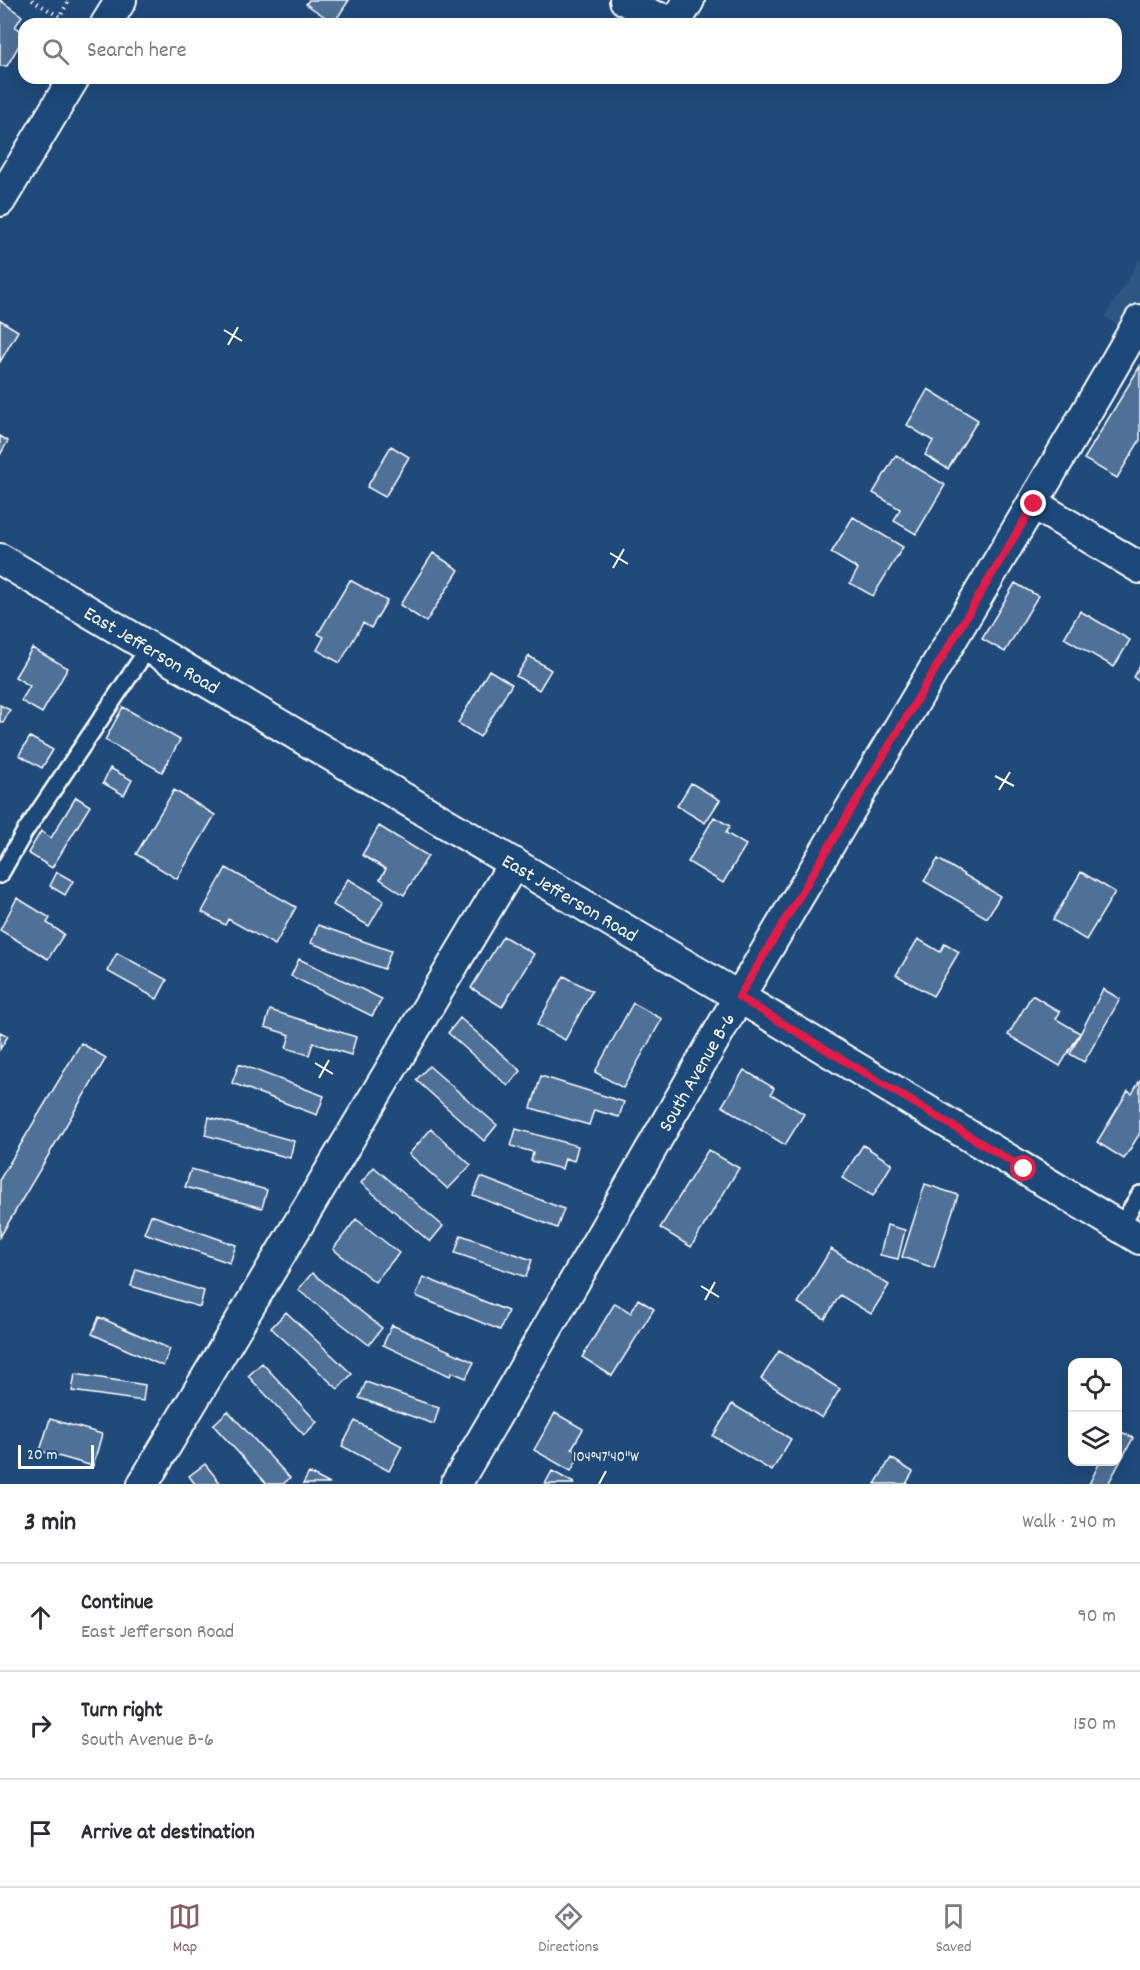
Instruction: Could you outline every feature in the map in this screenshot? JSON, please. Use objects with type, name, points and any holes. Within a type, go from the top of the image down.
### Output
[{"type":"street","points":[[110,18],[121,0]]},
{"type":"street","points":[[625,0],[661,18]]},
{"type":"street","points":[[678,18],[689,0]]},
{"type":"street","points":[[0,201],[70,84]]},
{"type":"street","name":"South Avenue B-6","points":[[456,1484],[600,1241],[739,997],[1034,504],[1140,320]]},
{"type":"street","points":[[1034,504],[1140,567]]},
{"type":"street","name":"East Jefferson Road","points":[[0,559],[739,997],[1130,1233]]},
{"type":"street","points":[[143,1484],[514,863]]},
{"type":"lane","points":[[0,875],[24,833],[149,647]]},
{"type":"lane","points":[[1130,1233],[1140,1194]]},
{"type":"path","points":[[32,0],[60,17],[69,0]]},
{"type":"shaded area","points":[[1140,259],[1140,338],[1105,317]]},
{"type":"building","points":[[0,0],[22,16],[18,18],[15,27],[18,29],[18,47],[7,66],[0,66]]},
{"type":"building","points":[[309,0],[349,0],[337,18],[327,18],[306,4]]},
{"type":"building","points":[[0,320],[18,331],[0,362]]},
{"type":"building","points":[[1140,366],[1140,440],[1117,478],[1084,459]]},
{"type":"building","points":[[928,389],[978,420],[948,469],[925,455],[933,441],[907,425]]},
{"type":"building","points":[[0,436],[8,441],[0,455]]},
{"type":"building","points":[[391,446],[409,457],[385,497],[367,487]]},
{"type":"building","points":[[896,455],[945,485],[916,534],[894,521],[900,509],[873,493]]},
{"type":"building","points":[[853,517],[903,547],[873,596],[850,583],[858,569],[831,553]]},
{"type":"building","points":[[433,553],[459,570],[426,622],[400,605]]},
{"type":"building","points":[[350,580],[387,601],[371,628],[363,623],[340,663],[317,650],[324,637],[318,634]]},
{"type":"building","points":[[1015,583],[1038,596],[1005,652],[982,639]]},
{"type":"building","points":[[1080,611],[1130,640],[1114,667],[1064,638]]},
{"type":"building","points":[[32,648],[68,668],[42,713],[21,701],[30,686],[15,677]]},
{"type":"building","points":[[529,656],[551,670],[539,690],[516,676]]},
{"type":"building","points":[[1140,665],[1140,682],[1133,677]]},
{"type":"building","points":[[489,670],[512,684],[480,737],[458,723]]},
{"type":"building","points":[[0,705],[10,710],[3,723],[0,721]]},
{"type":"building","points":[[123,707],[180,740],[162,772],[105,740]]},
{"type":"building","points":[[30,737],[53,750],[42,768],[19,755]]},
{"type":"building","points":[[110,768],[132,780],[124,795],[103,783]]},
{"type":"building","points":[[691,783],[720,800],[705,823],[677,806]]},
{"type":"building","points":[[174,790],[215,815],[177,879],[136,854]]},
{"type":"building","points":[[76,797],[90,806],[52,868],[28,853],[41,831],[51,838]]},
{"type":"building","points":[[714,817],[730,826],[726,833],[746,845],[723,883],[688,862]]},
{"type":"building","points":[[379,826],[428,856],[404,895],[380,879],[386,869],[362,855]]},
{"type":"building","points":[[938,859],[1000,896],[987,918],[924,881]]},
{"type":"building","points":[[226,868],[296,907],[275,945],[228,919],[225,925],[202,912]]},
{"type":"building","points":[[57,872],[73,881],[65,895],[50,886]]},
{"type":"building","points":[[1081,872],[1115,892],[1086,940],[1053,920]]},
{"type":"building","points":[[348,879],[384,900],[369,926],[333,905]]},
{"type":"building","points":[[17,898],[50,918],[47,923],[64,934],[48,959],[0,930]]},
{"type":"building","points":[[318,925],[391,951],[384,969],[311,943]]},
{"type":"building","points":[[503,936],[534,954],[502,1007],[471,988]]},
{"type":"building","points":[[918,939],[940,952],[945,943],[959,952],[933,996],[896,975]]},
{"type":"building","points":[[117,953],[167,980],[157,999],[107,971]]},
{"type":"building","points":[[299,959],[382,999],[372,1016],[291,976]]},
{"type":"building","points":[[564,976],[592,991],[565,1040],[537,1025]]},
{"type":"building","points":[[1103,989],[1120,999],[1084,1062],[1070,1054]]},
{"type":"building","points":[[1032,995],[1060,1012],[1056,1019],[1080,1033],[1060,1066],[1008,1035]]},
{"type":"building","points":[[633,1003],[662,1019],[623,1088],[595,1072]]},
{"type":"building","points":[[270,1010],[356,1037],[351,1055],[313,1043],[309,1055],[286,1048],[290,1035],[265,1027]]},
{"type":"building","points":[[460,1018],[521,1071],[508,1086],[448,1033]]},
{"type":"building","points":[[0,1032],[8,1036],[0,1049]]},
{"type":"building","points":[[81,1043],[106,1058],[0,1237],[0,1179]]},
{"type":"building","points":[[239,1064],[324,1096],[317,1115],[232,1083]]},
{"type":"building","points":[[429,1066],[497,1125],[484,1141],[416,1080]]},
{"type":"building","points":[[744,1070],[774,1088],[771,1094],[804,1114],[785,1145],[722,1106]]},
{"type":"building","points":[[541,1076],[624,1102],[619,1117],[594,1110],[589,1125],[531,1108]]},
{"type":"building","points":[[1140,1080],[1140,1133],[1124,1159],[1097,1142],[1128,1091],[1132,1094]]},
{"type":"building","points":[[209,1117],[294,1141],[290,1158],[205,1135]]},
{"type":"building","points":[[431,1129],[471,1165],[448,1189],[409,1154]]},
{"type":"building","points":[[516,1129],[578,1146],[574,1161],[565,1158],[562,1169],[531,1161],[533,1152],[511,1146]]},
{"type":"building","points":[[863,1145],[892,1164],[873,1196],[842,1178]]},
{"type":"building","points":[[708,1150],[739,1168],[691,1247],[660,1228]]},
{"type":"building","points":[[374,1167],[443,1226],[430,1242],[361,1183]]},
{"type":"building","points":[[191,1169],[267,1190],[262,1208],[185,1187]]},
{"type":"building","points":[[481,1177],[564,1209],[557,1228],[473,1195]]},
{"type":"building","points":[[925,1184],[958,1195],[934,1268],[902,1257]]},
{"type":"building","points":[[151,1215],[236,1245],[230,1263],[144,1233]]},
{"type":"building","points":[[356,1219],[399,1253],[375,1282],[333,1249]]},
{"type":"building","points":[[887,1225],[905,1230],[898,1259],[880,1255]]},
{"type":"building","points":[[461,1235],[532,1260],[526,1277],[455,1253]]},
{"type":"building","points":[[831,1249],[889,1285],[871,1314],[840,1295],[825,1319],[798,1303]]},
{"type":"building","points":[[136,1269],[204,1291],[200,1307],[131,1286]]},
{"type":"building","points":[[312,1273],[382,1328],[369,1345],[298,1290]]},
{"type":"building","points":[[423,1277],[508,1311],[500,1330],[416,1296]]},
{"type":"building","points":[[638,1299],[654,1309],[612,1376],[582,1357],[615,1303],[631,1313]]},
{"type":"building","points":[[286,1312],[352,1374],[338,1389],[271,1328]]},
{"type":"building","points":[[99,1317],[170,1349],[163,1366],[92,1334]]},
{"type":"building","points":[[392,1325],[474,1362],[466,1378],[452,1372],[450,1376],[383,1345]]},
{"type":"building","points":[[779,1351],[840,1389],[822,1418],[761,1379]]},
{"type":"building","points":[[262,1363],[317,1422],[304,1435],[248,1376]]},
{"type":"building","points":[[75,1374],[145,1385],[143,1401],[72,1391]]},
{"type":"building","points":[[366,1382],[439,1408],[434,1424],[359,1398]]},
{"type":"building","points":[[732,1404],[791,1439],[772,1471],[713,1436]]},
{"type":"building","points":[[228,1411],[290,1478],[283,1484],[267,1484],[213,1425]]},
{"type":"building","points":[[555,1413],[583,1429],[572,1448],[581,1453],[571,1471],[534,1450]]},
{"type":"building","points":[[50,1419],[102,1434],[93,1466],[40,1451]]},
{"type":"building","points":[[355,1421],[402,1446],[389,1471],[342,1446]]},
{"type":"building","points":[[1122,1432],[1133,1438],[1122,1458]]},
{"type":"building","points":[[891,1458],[913,1472],[906,1484],[875,1484]]},
{"type":"building","points":[[205,1464],[221,1484],[195,1484],[189,1476]]},
{"type":"building","points":[[1098,1466],[1118,1466],[1108,1484],[1089,1484]]},
{"type":"building","points":[[552,1471],[574,1483],[574,1484],[545,1484]]},
{"type":"building","points":[[309,1473],[330,1484],[303,1484]]},
{"type":"route","points":[[1024,1169],[739,997],[1034,504]]}]
